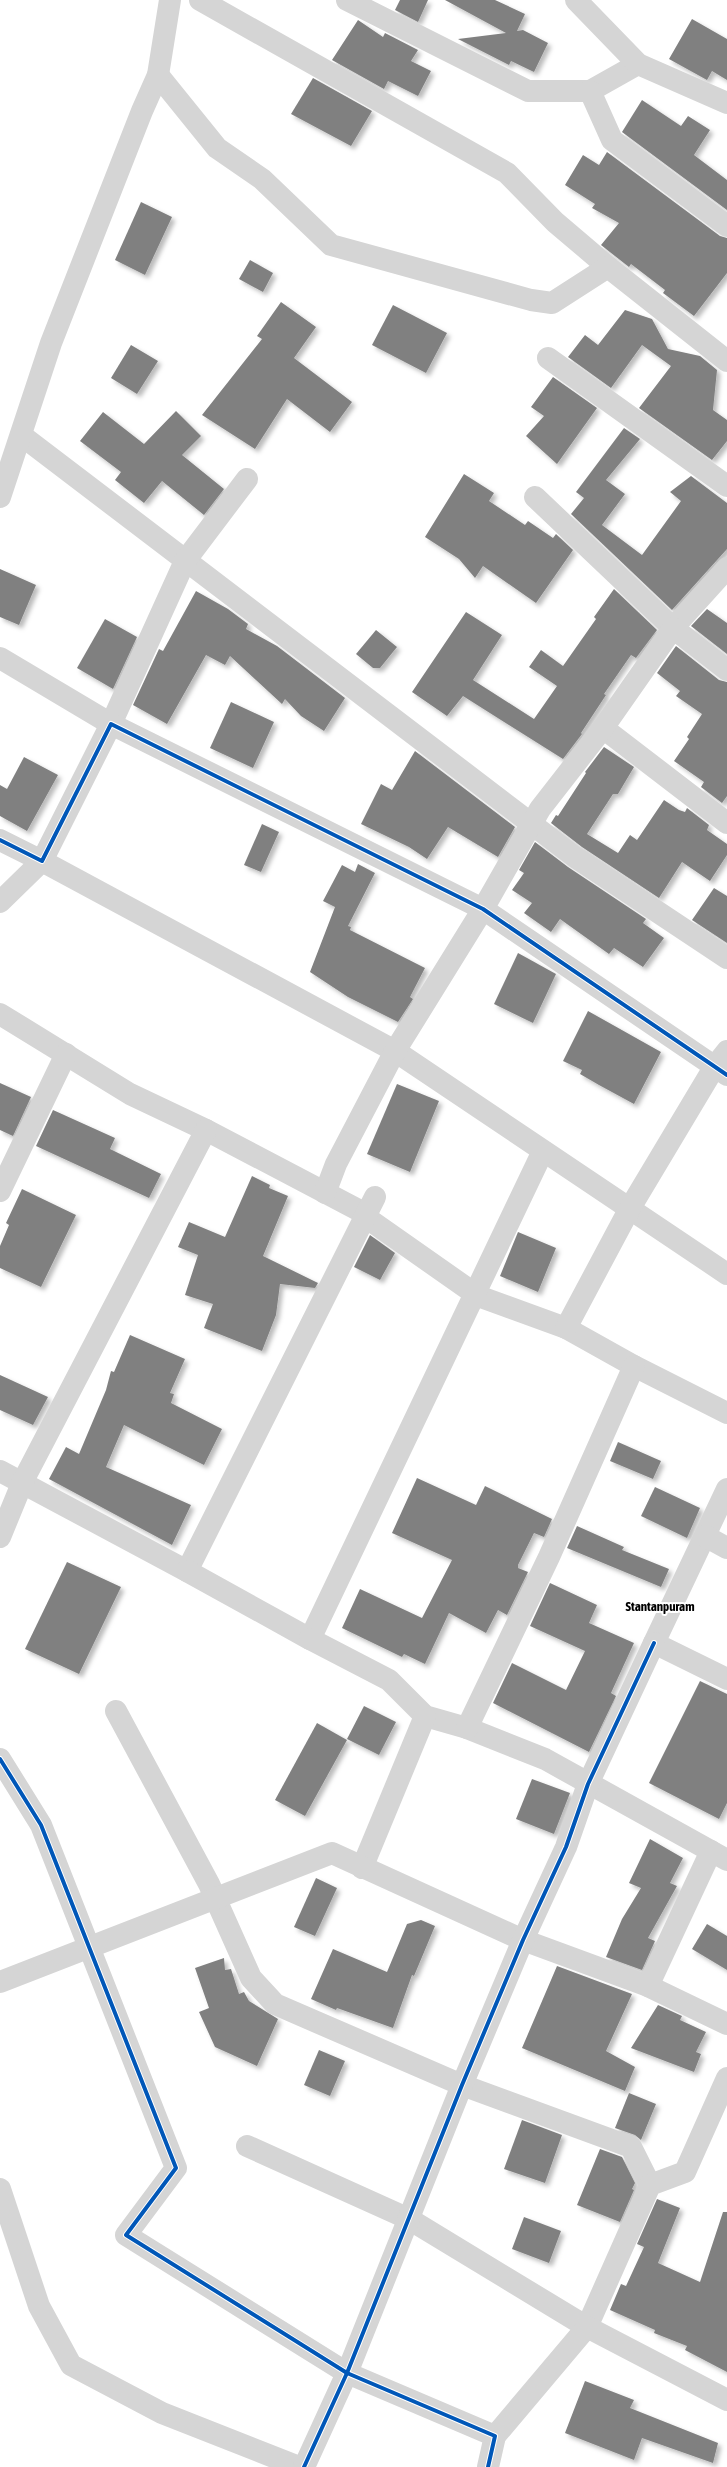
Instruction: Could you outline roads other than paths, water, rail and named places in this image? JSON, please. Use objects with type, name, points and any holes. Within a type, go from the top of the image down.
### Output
[{"type":"street","points":[[0,497],[51,342],[142,110],[158,75],[170,0]]},
{"type":"street","points":[[200,0],[507,173],[555,222],[608,267],[727,361]]},
{"type":"street","points":[[347,0],[528,91],[590,91],[638,64]]},
{"type":"street","points":[[576,0],[638,64],[727,103]]},
{"type":"street","points":[[158,75],[217,148],[262,179],[331,245],[531,300],[552,303],[608,267]]},
{"type":"street","points":[[590,91],[612,140],[727,226]]},
{"type":"street","points":[[548,358],[727,486]]},
{"type":"street","points":[[21,435],[575,857],[727,958]]},
{"type":"street","points":[[0,902],[42,861],[111,724],[185,561],[247,479]]},
{"type":"street","points":[[535,497],[674,628],[727,670]]},
{"type":"street","points":[[325,1193],[336,1164],[395,1051],[483,909],[540,809],[603,728],[674,628],[727,568]]},
{"type":"street","points":[[0,658],[111,724],[483,909],[723,1064],[630,1208],[566,1328]]},
{"type":"street","points":[[603,728],[727,823]]},
{"type":"street","points":[[0,840],[42,861],[395,1051],[727,1274]]},
{"type":"street","points":[[0,1014],[130,1094],[206,1130],[325,1193],[371,1214],[478,1296],[566,1328],[634,1366],[727,1413]]},
{"type":"street","points":[[0,1191],[66,1054]]},
{"type":"street","points":[[0,1537],[23,1481],[206,1130]]},
{"type":"street","points":[[310,1640],[543,1151]]},
{"type":"street","points":[[188,1571],[371,1214]]},
{"type":"street","points":[[467,1728],[549,1558],[634,1366]]},
{"type":"street","points":[[0,1471],[23,1481],[188,1571],[310,1640],[389,1680],[425,1716],[467,1728],[545,1759],[719,1856],[648,1986]]},
{"type":"street","points":[[304,2467],[347,2373],[462,2085],[523,1940],[566,1847],[588,1784],[727,1489]]},
{"type":"street","points":[[705,1536],[727,1548]]},
{"type":"street","points":[[654,1643],[727,1679]]},
{"type":"street","points":[[116,1711],[209,1884],[214,1899],[251,1978],[275,2004],[462,2085],[631,2147],[650,2185]]},
{"type":"street","points":[[362,1868],[425,1716]]},
{"type":"street","points":[[0,1759],[41,1825],[176,2168],[126,2235],[347,2373],[495,2436]]},
{"type":"street","points":[[0,1982],[332,1853],[362,1868],[523,1940],[648,1986],[727,2024]]},
{"type":"street","points":[[488,2467],[495,2436],[587,2327],[650,2185],[685,2172],[727,2078]]},
{"type":"street","points":[[247,2146],[409,2219],[587,2327],[727,2400]]},
{"type":"street","points":[[0,2189],[39,2306],[71,2364],[162,2413],[299,2467]]},
{"type":"district","name":"Stantanpuram","points":[[660,1606]]}]
